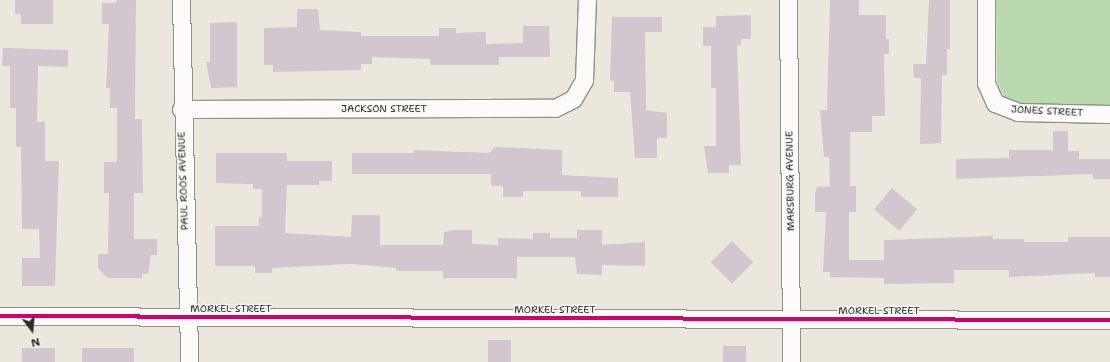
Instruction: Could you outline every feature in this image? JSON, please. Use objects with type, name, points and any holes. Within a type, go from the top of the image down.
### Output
[{"type":"street","name":"PAUL ROOS AVENUE","points":[[181,0],[181,109],[189,317],[189,362]]},
{"type":"street","name":"JACKSON STREET","points":[[181,109],[544,110],[565,105],[580,91],[587,65],[587,0]]},
{"type":"street","name":"MARSBURG AVENUE","points":[[788,0],[792,319],[791,362]]},
{"type":"street","name":"JONES STREET","points":[[986,0],[986,83],[995,102],[1018,112],[1110,114]]},
{"type":"street","name":"MORKEL STREET","points":[[0,316],[1110,320]]},
{"type":"green space","points":[[996,0],[1110,0],[1110,105],[1020,105],[1004,97],[997,81]]},
{"type":"building","points":[[15,0],[53,0],[53,24],[21,24],[21,14],[15,14]]},
{"type":"building","points":[[117,0],[136,0],[135,119],[142,119],[143,193],[134,193],[134,239],[157,239],[157,255],[151,255],[148,274],[142,274],[142,278],[107,278],[98,268],[98,254],[108,254],[109,193],[104,193],[104,162],[117,162],[117,108],[110,108],[110,88],[106,88],[109,24],[102,24],[102,3],[116,3]]},
{"type":"building","points":[[830,0],[859,0],[859,15],[886,15],[886,39],[889,39],[889,54],[884,54],[885,116],[872,116],[872,132],[850,132],[850,186],[856,186],[856,212],[849,212],[849,260],[884,260],[884,240],[993,236],[993,239],[1024,239],[1024,242],[1068,242],[1068,237],[1110,237],[1110,277],[1095,277],[1095,273],[1009,277],[1009,270],[954,270],[954,283],[884,284],[884,278],[830,277],[830,272],[823,272],[826,212],[815,212],[815,194],[817,187],[830,186],[829,157],[824,157],[820,110],[827,110]]},
{"type":"building","points":[[929,0],[950,0],[950,49],[947,49],[947,75],[942,75],[941,143],[920,144],[921,78],[914,78],[913,64],[926,64]]},
{"type":"building","points":[[297,9],[318,9],[320,30],[361,32],[361,36],[439,36],[439,28],[456,28],[456,33],[486,32],[486,44],[523,43],[523,26],[549,26],[550,57],[499,57],[499,65],[430,65],[430,59],[372,57],[372,64],[361,64],[361,70],[273,72],[273,65],[264,65],[264,28],[297,27]]},
{"type":"building","points":[[751,15],[751,39],[741,39],[741,45],[737,45],[741,165],[729,165],[729,173],[708,173],[704,146],[716,146],[716,88],[711,88],[711,46],[703,46],[703,27],[716,27],[716,16]]},
{"type":"building","points":[[612,17],[662,17],[662,32],[645,32],[646,110],[667,113],[667,138],[657,138],[657,158],[635,158],[630,92],[614,92],[614,81],[610,81]]},
{"type":"building","points":[[237,22],[237,87],[211,88],[206,62],[210,62],[210,23]]},
{"type":"building","points":[[3,48],[68,50],[68,67],[38,66],[37,122],[45,122],[45,161],[59,161],[55,286],[22,286],[22,258],[40,258],[39,229],[22,229],[21,147],[16,147],[16,108],[10,108],[10,66],[2,66]]},
{"type":"building","points":[[1053,131],[1068,131],[1068,151],[1079,151],[1079,159],[1110,159],[1110,179],[1093,179],[1093,174],[956,179],[956,159],[1009,158],[1009,150],[1053,150]]},
{"type":"building","points":[[494,147],[562,150],[562,175],[618,178],[618,197],[581,197],[581,191],[523,191],[523,197],[503,197],[503,186],[491,186],[491,174],[352,174],[352,153],[414,153],[414,150],[490,153]]},
{"type":"building","points":[[216,153],[287,153],[287,161],[332,161],[332,181],[319,181],[319,185],[287,185],[285,233],[351,237],[352,215],[380,215],[380,245],[443,245],[444,232],[452,230],[472,230],[472,244],[498,245],[498,238],[533,239],[533,233],[550,233],[550,238],[577,238],[577,230],[602,230],[602,245],[645,242],[645,266],[602,265],[602,275],[577,274],[575,257],[517,257],[517,278],[443,278],[443,271],[396,271],[396,268],[351,264],[272,268],[272,273],[255,273],[255,266],[215,266],[215,226],[259,226],[259,217],[262,217],[262,189],[253,189],[253,184],[216,183]]},
{"type":"building","points":[[892,188],[917,209],[899,231],[874,209]]},
{"type":"building","points":[[732,241],[753,262],[732,283],[711,262]]},
{"type":"building","points":[[488,340],[511,340],[511,362],[488,362]]},
{"type":"building","points":[[723,346],[746,346],[746,362],[723,362]]},
{"type":"building","points":[[22,348],[55,348],[55,362],[22,362]]},
{"type":"building","points":[[82,348],[134,348],[134,362],[82,362]]},
{"type":"cycle path","points":[[0,316],[1110,320]]}]
